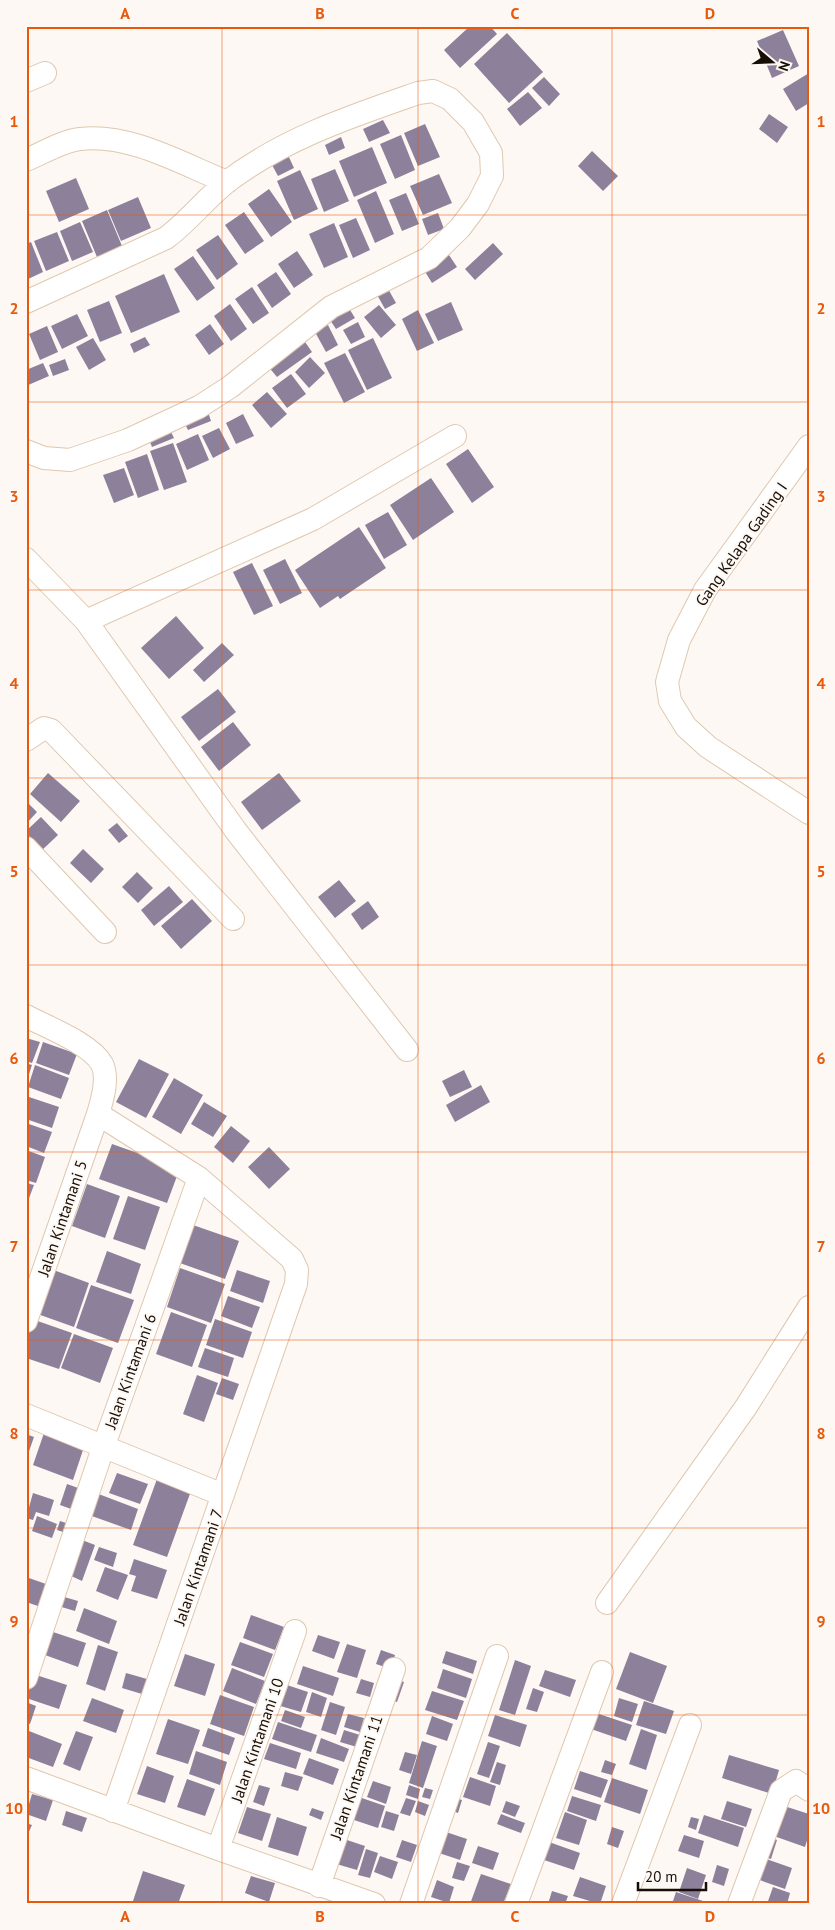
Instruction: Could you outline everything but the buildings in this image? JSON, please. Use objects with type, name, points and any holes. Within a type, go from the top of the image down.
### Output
[{"type":"street","points":[[26,302],[166,238],[186,224],[227,182],[263,158],[319,128],[418,92],[433,91],[450,99],[473,122],[491,153],[492,176],[478,204],[460,228],[429,258],[331,307],[230,387],[198,407],[128,440],[70,460],[44,458],[26,451]]},
{"type":"street","points":[[26,160],[78,139],[96,139],[131,144],[227,182]]},
{"type":"street","points":[[86,621],[313,519],[455,436]]},
{"type":"street","name":"Gang Kelapa Gading I","points":[[809,446],[705,590],[679,640],[667,682],[670,701],[686,727],[708,747],[809,813]]},
{"type":"street","points":[[26,559],[86,621],[236,831],[406,1050]]},
{"type":"street","points":[[26,740],[44,728],[51,730],[233,919]]},
{"type":"street","points":[[26,848],[105,932]]},
{"type":"street","name":"Jalan Kintamani 5","points":[[26,1016],[90,1050],[102,1065],[103,1096],[26,1321]]},
{"type":"street","points":[[98,1114],[199,1178],[292,1259],[297,1270],[296,1284],[223,1495]]},
{"type":"street","name":"Jalan Kintamani 6","points":[[26,1678],[104,1445],[199,1178]]},
{"type":"street","points":[[607,1603],[746,1407],[809,1307]]},
{"type":"street","name":"Jalan Kintamani 7","points":[[26,1415],[104,1445],[223,1495],[113,1811]]},
{"type":"street","name":"Jalan Kintamani 10","points":[[218,1849],[295,1631]]},
{"type":"street","points":[[411,1904],[497,1656]]},
{"type":"street","name":"Jalan Kintamani 11","points":[[319,1886],[394,1669]]},
{"type":"street","points":[[516,1904],[602,1672]]},
{"type":"street","points":[[623,1904],[690,1725]]},
{"type":"street","points":[[26,1778],[319,1886],[374,1904]]},
{"type":"street","points":[[739,1904],[775,1801],[781,1791],[796,1781],[809,1790]]}]
